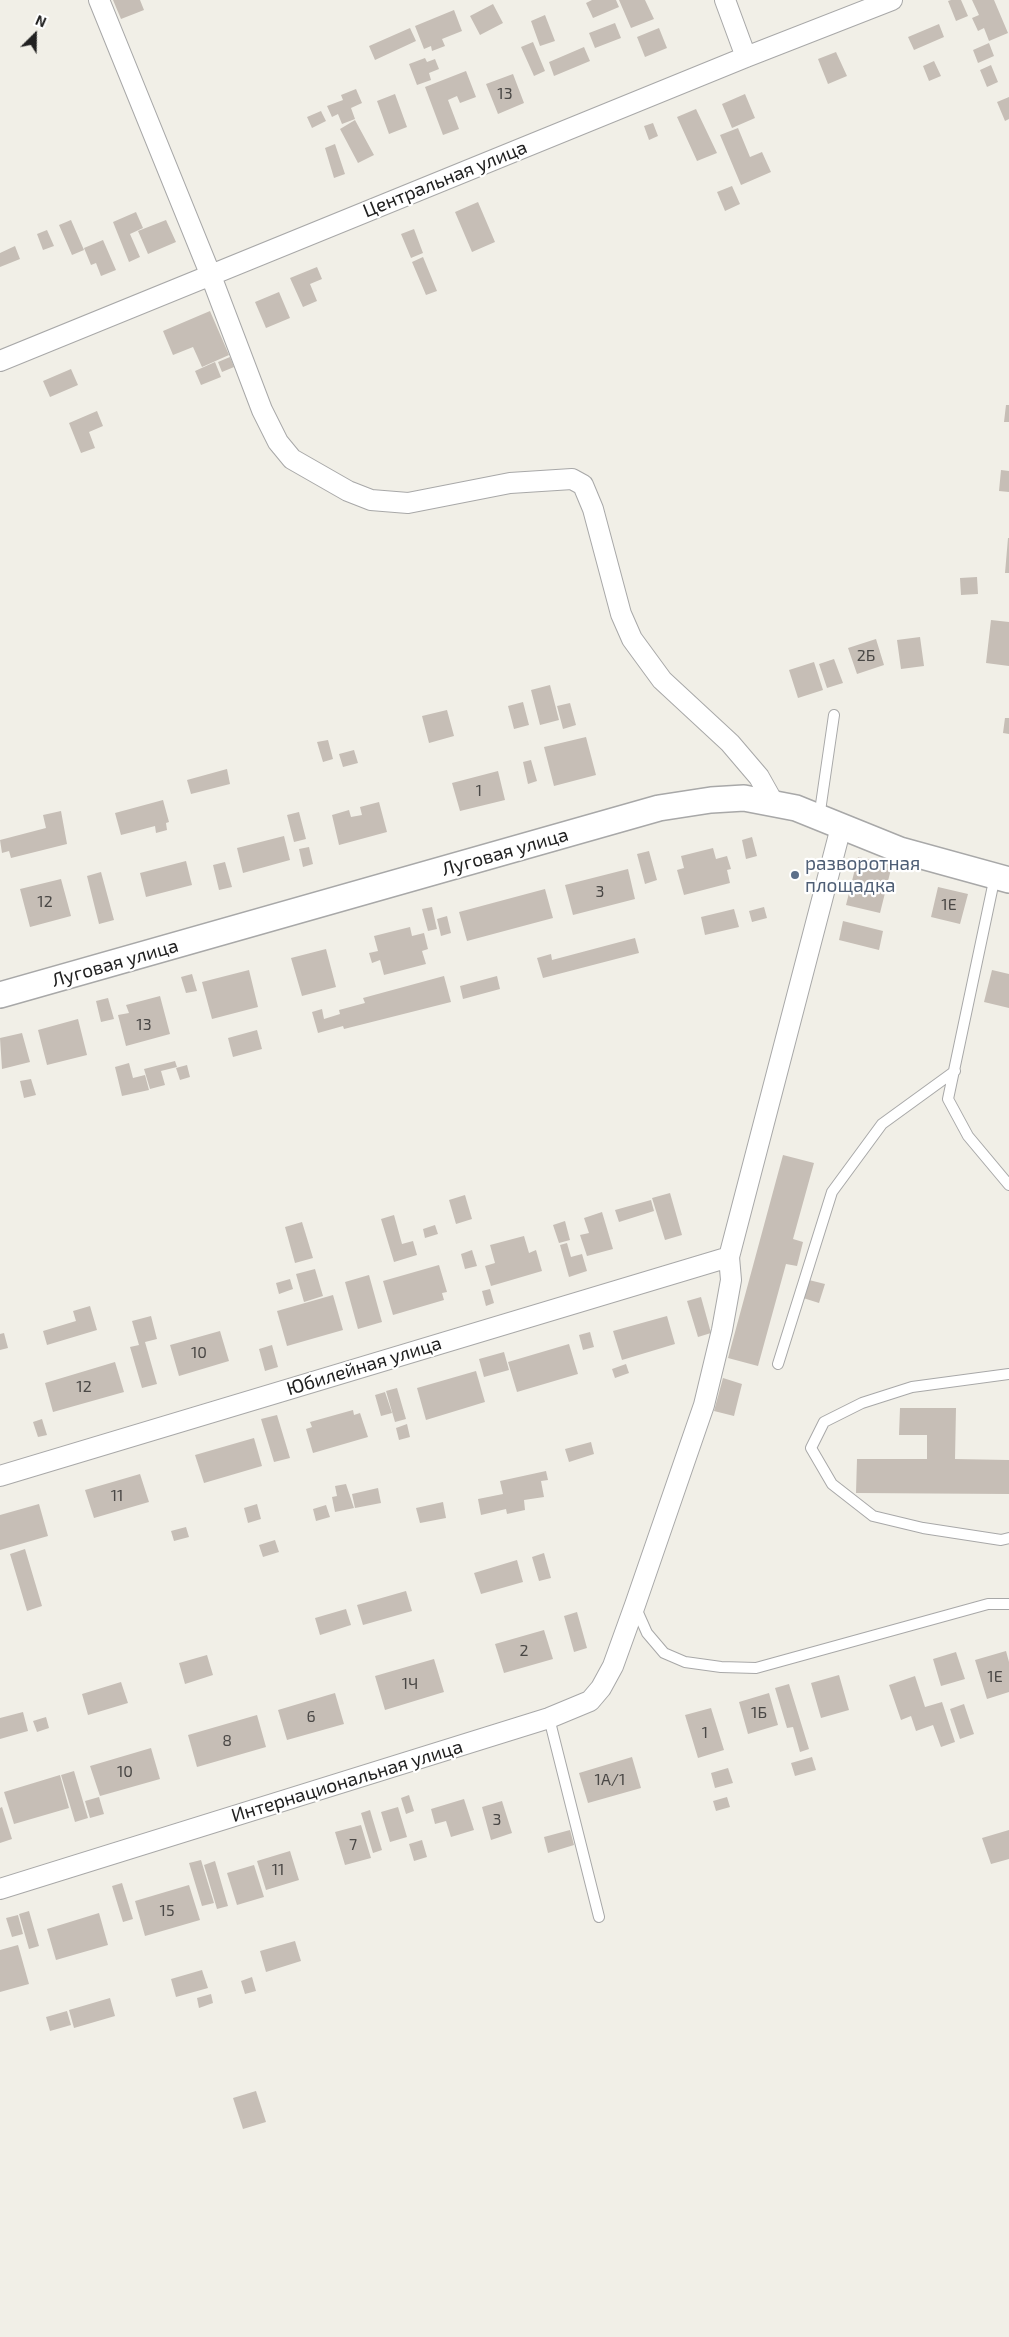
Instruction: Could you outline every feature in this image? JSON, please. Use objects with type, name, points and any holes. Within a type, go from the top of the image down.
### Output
[{"type":"street","points":[[98,0],[211,276],[262,410],[278,442],[292,459],[348,491],[371,500],[408,503],[510,483],[572,479],[583,486],[593,510],[621,614],[632,639],[662,680],[730,743],[759,777],[773,802]]},
{"type":"street","points":[[724,0],[746,57]]},
{"type":"street","name":"Центральная улица","points":[[0,361],[746,57],[892,0]]},
{"type":"street","name":"Луговая улица","points":[[0,995],[659,808],[711,800],[744,798],[773,802],[796,808],[900,850],[1002,878]]},
{"type":"street","name":"Интернациональная улица","points":[[0,1890],[549,1718],[590,1701],[601,1688],[613,1666],[704,1405],[722,1330],[729,1288],[729,1257],[842,827]]},
{"type":"street","name":"Юбилейная улица","points":[[0,1476],[729,1257]]},
{"type":"lane","points":[[818,818],[834,715]]},
{"type":"lane","points":[[1002,878],[948,1099],[968,1136],[1009,1184]]},
{"type":"lane","points":[[778,1364],[832,1192],[882,1124],[955,1071]]},
{"type":"lane","points":[[1009,1374],[912,1387],[862,1403],[824,1422],[811,1448],[832,1484],[873,1516],[923,1528],[1001,1540],[1009,1538]]},
{"type":"lane","points":[[634,1606],[648,1633],[664,1653],[685,1662],[721,1668],[756,1668],[988,1604],[1009,1604]]},
{"type":"lane","points":[[549,1718],[599,1917]]},
{"type":"building","points":[[113,0],[140,0],[144,10],[121,19]]},
{"type":"building","points":[[592,0],[616,0],[619,7],[593,18],[586,3]]},
{"type":"building","points":[[619,0],[645,0],[654,19],[631,28]]},
{"type":"building","points":[[961,0],[968,16],[956,21],[948,1]]},
{"type":"building","points":[[972,0],[994,0],[1008,33],[989,41],[984,28],[978,31],[972,18],[979,15]]},
{"type":"building","points":[[493,4],[503,23],[480,35],[470,16]]},
{"type":"building","points":[[454,10],[462,31],[442,39],[445,46],[432,51],[431,46],[424,49],[415,26]]},
{"type":"building","points":[[545,15],[555,41],[540,46],[531,21]]},
{"type":"building","points":[[615,23],[621,38],[595,48],[589,33]]},
{"type":"building","points":[[939,24],[944,37],[914,50],[908,37]]},
{"type":"building","points":[[410,28],[416,41],[375,60],[369,46]]},
{"type":"building","points":[[659,28],[667,48],[645,57],[637,37]]},
{"type":"building","points":[[533,42],[545,71],[534,76],[521,47]]},
{"type":"building","points":[[989,43],[994,56],[978,63],[973,50]]},
{"type":"building","points":[[584,47],[590,61],[554,76],[549,62]]},
{"type":"building","points":[[836,52],[847,76],[828,84],[818,59]]},
{"type":"building","points":[[425,58],[427,62],[435,59],[439,69],[429,73],[431,80],[417,85],[409,64]]},
{"type":"building","points":[[934,61],[941,76],[929,81],[923,66]]},
{"type":"building","points":[[991,65],[998,82],[987,87],[980,70]]},
{"type":"building","points":[[466,71],[476,97],[460,103],[457,96],[448,100],[459,129],[443,135],[425,87]]},
{"type":"building","points":[[513,74],[524,103],[498,114],[486,84]]},
{"type":"building","points":[[356,89],[362,103],[351,108],[355,119],[342,124],[338,114],[332,117],[327,106],[343,100],[341,95]]},
{"type":"building","points":[[395,94],[407,127],[389,134],[377,101]]},
{"type":"building","points":[[745,94],[755,118],[732,128],[722,104]]},
{"type":"building","points":[[1009,97],[1009,119],[1005,121],[997,102]]},
{"type":"building","points":[[696,109],[717,153],[697,161],[677,117]]},
{"type":"building","points":[[321,111],[326,121],[312,128],[307,117]]},
{"type":"building","points":[[355,120],[374,155],[358,163],[340,129]]},
{"type":"building","points":[[653,123],[658,136],[649,140],[644,126]]},
{"type":"building","points":[[738,128],[750,157],[762,152],[771,172],[741,185],[720,135]]},
{"type":"building","points":[[335,144],[345,174],[334,178],[325,148]]},
{"type":"building","points":[[732,186],[740,204],[725,211],[717,192]]},
{"type":"building","points":[[478,202],[495,242],[472,252],[455,212]]},
{"type":"building","points":[[136,212],[143,228],[130,234],[140,257],[129,262],[113,222]]},
{"type":"building","points":[[71,220],[84,250],[72,255],[59,225]]},
{"type":"building","points":[[166,220],[176,242],[148,254],[138,231]]},
{"type":"building","points":[[414,229],[423,253],[411,258],[401,234]]},
{"type":"building","points":[[47,230],[54,246],[43,250],[37,234]]},
{"type":"building","points":[[103,240],[116,270],[101,276],[96,263],[91,265],[84,248]]},
{"type":"building","points":[[15,246],[20,259],[0,267],[0,253]]},
{"type":"building","points":[[423,257],[437,291],[426,295],[412,262]]},
{"type":"building","points":[[317,267],[322,279],[310,284],[317,301],[303,307],[290,278]]},
{"type":"building","points":[[279,292],[290,318],[266,328],[255,302]]},
{"type":"building","points":[[210,311],[229,355],[202,367],[193,347],[173,355],[163,331]]},
{"type":"building","points":[[230,357],[234,367],[222,372],[218,362]]},
{"type":"building","points":[[215,362],[221,377],[201,385],[195,371]]},
{"type":"building","points":[[71,369],[78,385],[50,397],[43,381]]},
{"type":"building","points":[[1006,405],[1009,405],[1009,422],[1004,422]]},
{"type":"building","points":[[97,411],[103,426],[89,432],[95,448],[81,453],[69,423]]},
{"type":"building","points":[[1001,470],[1009,471],[1009,492],[999,491]]},
{"type":"building","points":[[1008,538],[1009,573],[1005,573]]},
{"type":"building","points":[[977,577],[978,594],[961,595],[960,578]]},
{"type":"building","points":[[991,620],[1009,622],[1009,666],[986,663]]},
{"type":"building","points":[[920,637],[924,666],[901,669],[897,640]]},
{"type":"building","points":[[876,639],[884,665],[857,674],[848,648]]},
{"type":"building","points":[[834,659],[843,683],[827,688],[819,664]]},
{"type":"building","points":[[814,662],[823,690],[798,698],[789,670]]},
{"type":"building","points":[[550,685],[559,720],[540,725],[531,690]]},
{"type":"building","points":[[523,702],[529,725],[514,729],[508,706]]},
{"type":"building","points":[[570,703],[576,725],[563,729],[557,706]]},
{"type":"building","points":[[447,710],[454,736],[429,743],[422,716]]},
{"type":"building","points":[[1005,718],[1009,718],[1009,734],[1003,733]]},
{"type":"building","points":[[586,737],[596,775],[554,786],[544,747]]},
{"type":"building","points":[[328,740],[333,759],[323,762],[317,742]]},
{"type":"building","points":[[354,750],[358,763],[343,767],[339,754]]},
{"type":"building","points":[[531,760],[537,781],[528,784],[523,762]]},
{"type":"building","points":[[227,769],[230,784],[191,794],[187,780]]},
{"type":"building","points":[[498,771],[505,800],[460,811],[452,783]]},
{"type":"building","points":[[163,800],[169,822],[166,823],[167,830],[156,833],[155,826],[121,835],[115,813]]},
{"type":"building","points":[[379,802],[387,832],[339,845],[332,815],[349,810],[351,817],[362,815],[360,807]]},
{"type":"building","points":[[61,811],[67,844],[11,858],[9,851],[2,853],[0,840],[46,828],[43,815]]},
{"type":"building","points":[[299,812],[306,839],[294,842],[287,815]]},
{"type":"building","points":[[284,836],[290,860],[243,873],[237,848]]},
{"type":"building","points":[[752,837],[757,856],[746,859],[742,840]]},
{"type":"building","points":[[309,847],[313,864],[303,867],[299,849]]},
{"type":"building","points":[[713,848],[716,859],[727,856],[731,869],[727,870],[730,883],[684,895],[677,870],[684,868],[681,856]]},
{"type":"building","points":[[649,851],[657,880],[645,884],[637,854]]},
{"type":"building","points":[[858,857],[892,865],[880,913],[846,905]]},
{"type":"building","points":[[186,861],[192,885],[146,897],[140,873]]},
{"type":"building","points":[[225,862],[232,887],[219,890],[213,865]]},
{"type":"building","points":[[628,869],[635,899],[573,915],[565,885]]},
{"type":"building","points":[[101,872],[114,920],[99,924],[87,876]]},
{"type":"building","points":[[61,879],[71,916],[30,927],[20,889]]},
{"type":"building","points":[[938,887],[968,894],[960,924],[931,917]]},
{"type":"building","points":[[545,889],[553,918],[467,941],[459,912]]},
{"type":"building","points":[[432,907],[437,929],[428,931],[422,909]]},
{"type":"building","points":[[764,907],[767,918],[752,922],[749,911]]},
{"type":"building","points":[[734,909],[739,927],[705,935],[701,917]]},
{"type":"building","points":[[447,916],[451,933],[441,936],[437,919]]},
{"type":"building","points":[[843,921],[883,931],[879,950],[839,940]]},
{"type":"building","points":[[410,927],[412,936],[424,933],[428,949],[422,951],[426,964],[384,975],[380,960],[372,963],[369,953],[378,951],[374,936]]},
{"type":"building","points":[[635,938],[639,953],[543,978],[537,958],[551,954],[552,960]]},
{"type":"building","points":[[326,949],[336,987],[302,996],[291,958]]},
{"type":"building","points":[[249,970],[258,1007],[212,1019],[202,982]]},
{"type":"building","points":[[992,970],[1009,974],[1009,1008],[984,1002]]},
{"type":"building","points":[[192,974],[197,991],[186,993],[181,977]]},
{"type":"building","points":[[444,976],[451,1002],[344,1029],[343,1026],[318,1033],[312,1012],[322,1009],[324,1019],[340,1014],[339,1010],[365,1003],[363,998]]},
{"type":"building","points":[[497,976],[500,989],[463,999],[460,986]]},
{"type":"building","points":[[160,996],[170,1034],[126,1046],[118,1015],[129,1013],[126,1005]]},
{"type":"building","points":[[108,998],[114,1019],[101,1022],[96,1001]]},
{"type":"building","points":[[78,1019],[87,1055],[47,1065],[38,1030]]},
{"type":"building","points":[[257,1030],[262,1049],[233,1057],[228,1038]]},
{"type":"building","points":[[22,1033],[30,1062],[2,1069],[0,1038]]},
{"type":"building","points":[[175,1061],[177,1067],[161,1071],[165,1085],[150,1089],[144,1069]]},
{"type":"building","points":[[129,1063],[133,1078],[145,1075],[149,1090],[122,1096],[115,1067]]},
{"type":"building","points":[[187,1065],[190,1077],[180,1080],[176,1068]]},
{"type":"building","points":[[31,1079],[36,1095],[24,1098],[20,1081]]},
{"type":"building","points":[[783,1155],[814,1163],[793,1239],[803,1242],[797,1266],[786,1264],[758,1366],[728,1358]]},
{"type":"building","points":[[670,1193],[682,1235],[665,1240],[652,1198]]},
{"type":"building","points":[[465,1195],[472,1219],[456,1224],[449,1200]]},
{"type":"building","points":[[651,1200],[654,1211],[619,1222],[615,1210]]},
{"type":"building","points":[[602,1212],[613,1249],[587,1256],[580,1235],[589,1233],[584,1218]]},
{"type":"building","points":[[394,1215],[402,1244],[413,1241],[417,1255],[394,1262],[381,1219]]},
{"type":"building","points":[[565,1221],[570,1240],[559,1243],[553,1225]]},
{"type":"building","points":[[302,1222],[313,1258],[295,1263],[285,1227]]},
{"type":"building","points":[[435,1225],[438,1234],[425,1238],[423,1229]]},
{"type":"building","points":[[524,1236],[529,1253],[536,1250],[542,1271],[491,1286],[485,1266],[495,1263],[490,1245]]},
{"type":"building","points":[[567,1243],[571,1257],[582,1254],[587,1271],[569,1277],[560,1245]]},
{"type":"building","points":[[472,1250],[477,1266],[465,1269],[461,1254]]},
{"type":"building","points":[[439,1265],[447,1292],[442,1293],[444,1300],[393,1315],[383,1281]]},
{"type":"building","points":[[315,1269],[323,1296],[304,1302],[296,1274]]},
{"type":"building","points":[[369,1275],[382,1322],[358,1329],[345,1282]]},
{"type":"building","points":[[290,1279],[293,1289],[279,1294],[276,1283]]},
{"type":"building","points":[[805,1279],[825,1284],[819,1303],[800,1297]]},
{"type":"building","points":[[490,1289],[494,1303],[486,1306],[482,1291]]},
{"type":"building","points":[[333,1295],[343,1330],[287,1346],[277,1311]]},
{"type":"building","points":[[701,1297],[711,1333],[698,1337],[687,1301]]},
{"type":"building","points":[[90,1306],[97,1330],[47,1345],[43,1331],[76,1321],[73,1311]]},
{"type":"building","points":[[151,1316],[157,1339],[145,1342],[157,1384],[142,1388],[130,1347],[139,1345],[132,1321]]},
{"type":"building","points":[[667,1316],[675,1344],[622,1360],[613,1331]]},
{"type":"building","points":[[220,1331],[229,1361],[179,1376],[170,1345]]},
{"type":"building","points":[[590,1332],[594,1347],[583,1350],[579,1335]]},
{"type":"building","points":[[4,1333],[8,1348],[0,1350],[0,1334]]},
{"type":"building","points":[[569,1344],[578,1374],[517,1392],[508,1362]]},
{"type":"building","points":[[272,1345],[278,1367],[265,1371],[259,1349]]},
{"type":"building","points":[[504,1352],[509,1370],[484,1377],[479,1359]]},
{"type":"building","points":[[115,1362],[124,1392],[53,1412],[45,1383]]},
{"type":"building","points":[[626,1364],[629,1373],[615,1378],[612,1369]]},
{"type":"building","points":[[476,1371],[485,1402],[426,1420],[417,1388]]},
{"type":"building","points":[[723,1378],[742,1384],[734,1416],[714,1411]]},
{"type":"building","points":[[397,1388],[406,1419],[395,1422],[386,1391]]},
{"type":"building","points":[[385,1392],[392,1413],[381,1416],[375,1395]]},
{"type":"building","points":[[900,1408],[956,1408],[955,1459],[1009,1460],[1009,1494],[856,1493],[857,1459],[927,1459],[927,1435],[899,1435]]},
{"type":"building","points":[[353,1410],[354,1415],[360,1413],[368,1437],[313,1453],[306,1429],[312,1427],[310,1422]]},
{"type":"building","points":[[277,1415],[290,1458],[274,1462],[261,1419]]},
{"type":"building","points":[[42,1419],[47,1435],[38,1437],[33,1422]]},
{"type":"building","points":[[407,1424],[410,1437],[399,1440],[396,1428]]},
{"type":"building","points":[[254,1438],[262,1466],[204,1483],[195,1455]]},
{"type":"building","points":[[591,1442],[594,1454],[569,1462],[565,1449]]},
{"type":"building","points":[[546,1471],[548,1480],[541,1481],[544,1497],[524,1500],[525,1510],[507,1514],[506,1509],[481,1515],[478,1499],[503,1494],[500,1481]]},
{"type":"building","points":[[140,1474],[149,1502],[94,1518],[85,1490]]},
{"type":"building","points":[[346,1484],[354,1508],[335,1512],[332,1497],[337,1496],[335,1486]]},
{"type":"building","points":[[378,1488],[381,1503],[355,1508],[352,1494]]},
{"type":"building","points":[[443,1502],[446,1518],[420,1523],[416,1508]]},
{"type":"building","points":[[39,1504],[48,1536],[0,1550],[0,1515]]},
{"type":"building","points":[[257,1504],[261,1519],[248,1523],[244,1508]]},
{"type":"building","points":[[326,1505],[330,1517],[316,1521],[313,1509]]},
{"type":"building","points":[[186,1527],[189,1537],[174,1541],[171,1531]]},
{"type":"building","points":[[275,1540],[279,1552],[263,1557],[259,1545]]},
{"type":"building","points":[[25,1549],[42,1606],[27,1611],[10,1554]]},
{"type":"building","points":[[544,1553],[551,1578],[539,1581],[532,1557]]},
{"type":"building","points":[[517,1560],[523,1582],[481,1594],[474,1573]]},
{"type":"building","points":[[406,1591],[412,1611],[363,1625],[357,1605]]},
{"type":"building","points":[[346,1609],[351,1625],[320,1635],[315,1618]]},
{"type":"building","points":[[577,1612],[587,1648],[574,1652],[564,1616]]},
{"type":"building","points":[[544,1630],[553,1659],[504,1673],[495,1644]]},
{"type":"building","points":[[1006,1651],[1009,1662],[1009,1692],[987,1699],[975,1660]]},
{"type":"building","points":[[956,1652],[965,1679],[941,1686],[933,1659]]},
{"type":"building","points":[[207,1655],[213,1675],[185,1684],[179,1663]]},
{"type":"building","points":[[434,1659],[444,1692],[385,1710],[375,1676]]},
{"type":"building","points":[[839,1675],[849,1710],[821,1718],[811,1683]]},
{"type":"building","points":[[915,1676],[925,1707],[942,1702],[955,1742],[941,1747],[933,1725],[916,1731],[911,1716],[901,1720],[889,1685]]},
{"type":"building","points":[[121,1682],[128,1703],[88,1715],[82,1694]]},
{"type":"building","points":[[789,1684],[809,1749],[800,1752],[793,1727],[787,1728],[775,1688]]},
{"type":"building","points":[[335,1693],[344,1724],[287,1740],[278,1710]]},
{"type":"building","points":[[769,1693],[778,1725],[748,1734],[739,1702]]},
{"type":"building","points":[[964,1704],[974,1734],[960,1739],[950,1709]]},
{"type":"building","points":[[711,1708],[724,1750],[698,1758],[685,1715]]},
{"type":"building","points":[[23,1712],[28,1731],[0,1739],[0,1718]]},
{"type":"building","points":[[257,1715],[266,1747],[197,1767],[188,1735]]},
{"type":"building","points":[[46,1717],[49,1728],[37,1732],[33,1721]]},
{"type":"building","points":[[151,1748],[160,1779],[100,1796],[90,1766]]},
{"type":"building","points":[[632,1757],[641,1788],[588,1803],[579,1773]]},
{"type":"building","points":[[812,1757],[816,1770],[795,1776],[791,1763]]},
{"type":"building","points":[[728,1768],[733,1783],[715,1788],[711,1773]]},
{"type":"building","points":[[74,1771],[88,1818],[75,1822],[61,1775]]},
{"type":"building","points":[[60,1775],[69,1808],[14,1824],[4,1792]]},
{"type":"building","points":[[409,1795],[414,1811],[406,1814],[401,1798]]},
{"type":"building","points":[[99,1797],[104,1814],[90,1818],[85,1801]]},
{"type":"building","points":[[727,1797],[730,1807],[716,1811],[713,1801]]},
{"type":"building","points":[[464,1799],[474,1830],[451,1837],[446,1821],[435,1824],[431,1809]]},
{"type":"building","points":[[502,1801],[512,1833],[491,1840],[482,1807]]},
{"type":"building","points":[[2,1807],[12,1839],[0,1843],[0,1808]]},
{"type":"building","points":[[398,1807],[407,1837],[390,1842],[381,1812]]},
{"type":"building","points":[[370,1810],[382,1850],[373,1853],[361,1813]]},
{"type":"building","points":[[361,1825],[371,1858],[345,1865],[335,1832]]},
{"type":"building","points":[[570,1830],[574,1845],[548,1853],[544,1837]]},
{"type":"building","points":[[1009,1830],[1009,1859],[991,1864],[982,1838]]},
{"type":"building","points":[[422,1840],[427,1857],[414,1861],[409,1844]]},
{"type":"building","points":[[290,1851],[299,1880],[266,1890],[257,1861]]},
{"type":"building","points":[[201,1860],[214,1903],[202,1906],[189,1863]]},
{"type":"building","points":[[215,1861],[228,1906],[217,1909],[204,1865]]},
{"type":"building","points":[[254,1865],[264,1897],[237,1905],[227,1873]]},
{"type":"building","points":[[122,1883],[133,1919],[123,1922],[112,1886]]},
{"type":"building","points":[[189,1885],[200,1920],[145,1936],[135,1901]]},
{"type":"building","points":[[29,1911],[39,1946],[29,1949],[19,1914]]},
{"type":"building","points":[[99,1913],[108,1945],[56,1960],[47,1929]]},
{"type":"building","points":[[18,1915],[23,1934],[12,1937],[6,1918]]},
{"type":"building","points":[[295,1941],[301,1961],[266,1972],[260,1951]]},
{"type":"building","points":[[18,1945],[29,1984],[0,1992],[0,1950]]},
{"type":"building","points":[[202,1970],[208,1988],[176,1997],[171,1979]]},
{"type":"building","points":[[252,1977],[256,1991],[245,1994],[241,1981]]},
{"type":"building","points":[[211,1994],[213,2003],[199,2008],[197,1998]]},
{"type":"building","points":[[110,1998],[115,2016],[74,2028],[69,2010]]},
{"type":"building","points":[[67,2011],[71,2025],[50,2031],[46,2017]]},
{"type":"building","points":[[256,2091],[266,2122],[243,2129],[233,2098]]},
{"type":"place","name":"разворотная площадка","points":[[795,875]]}]
